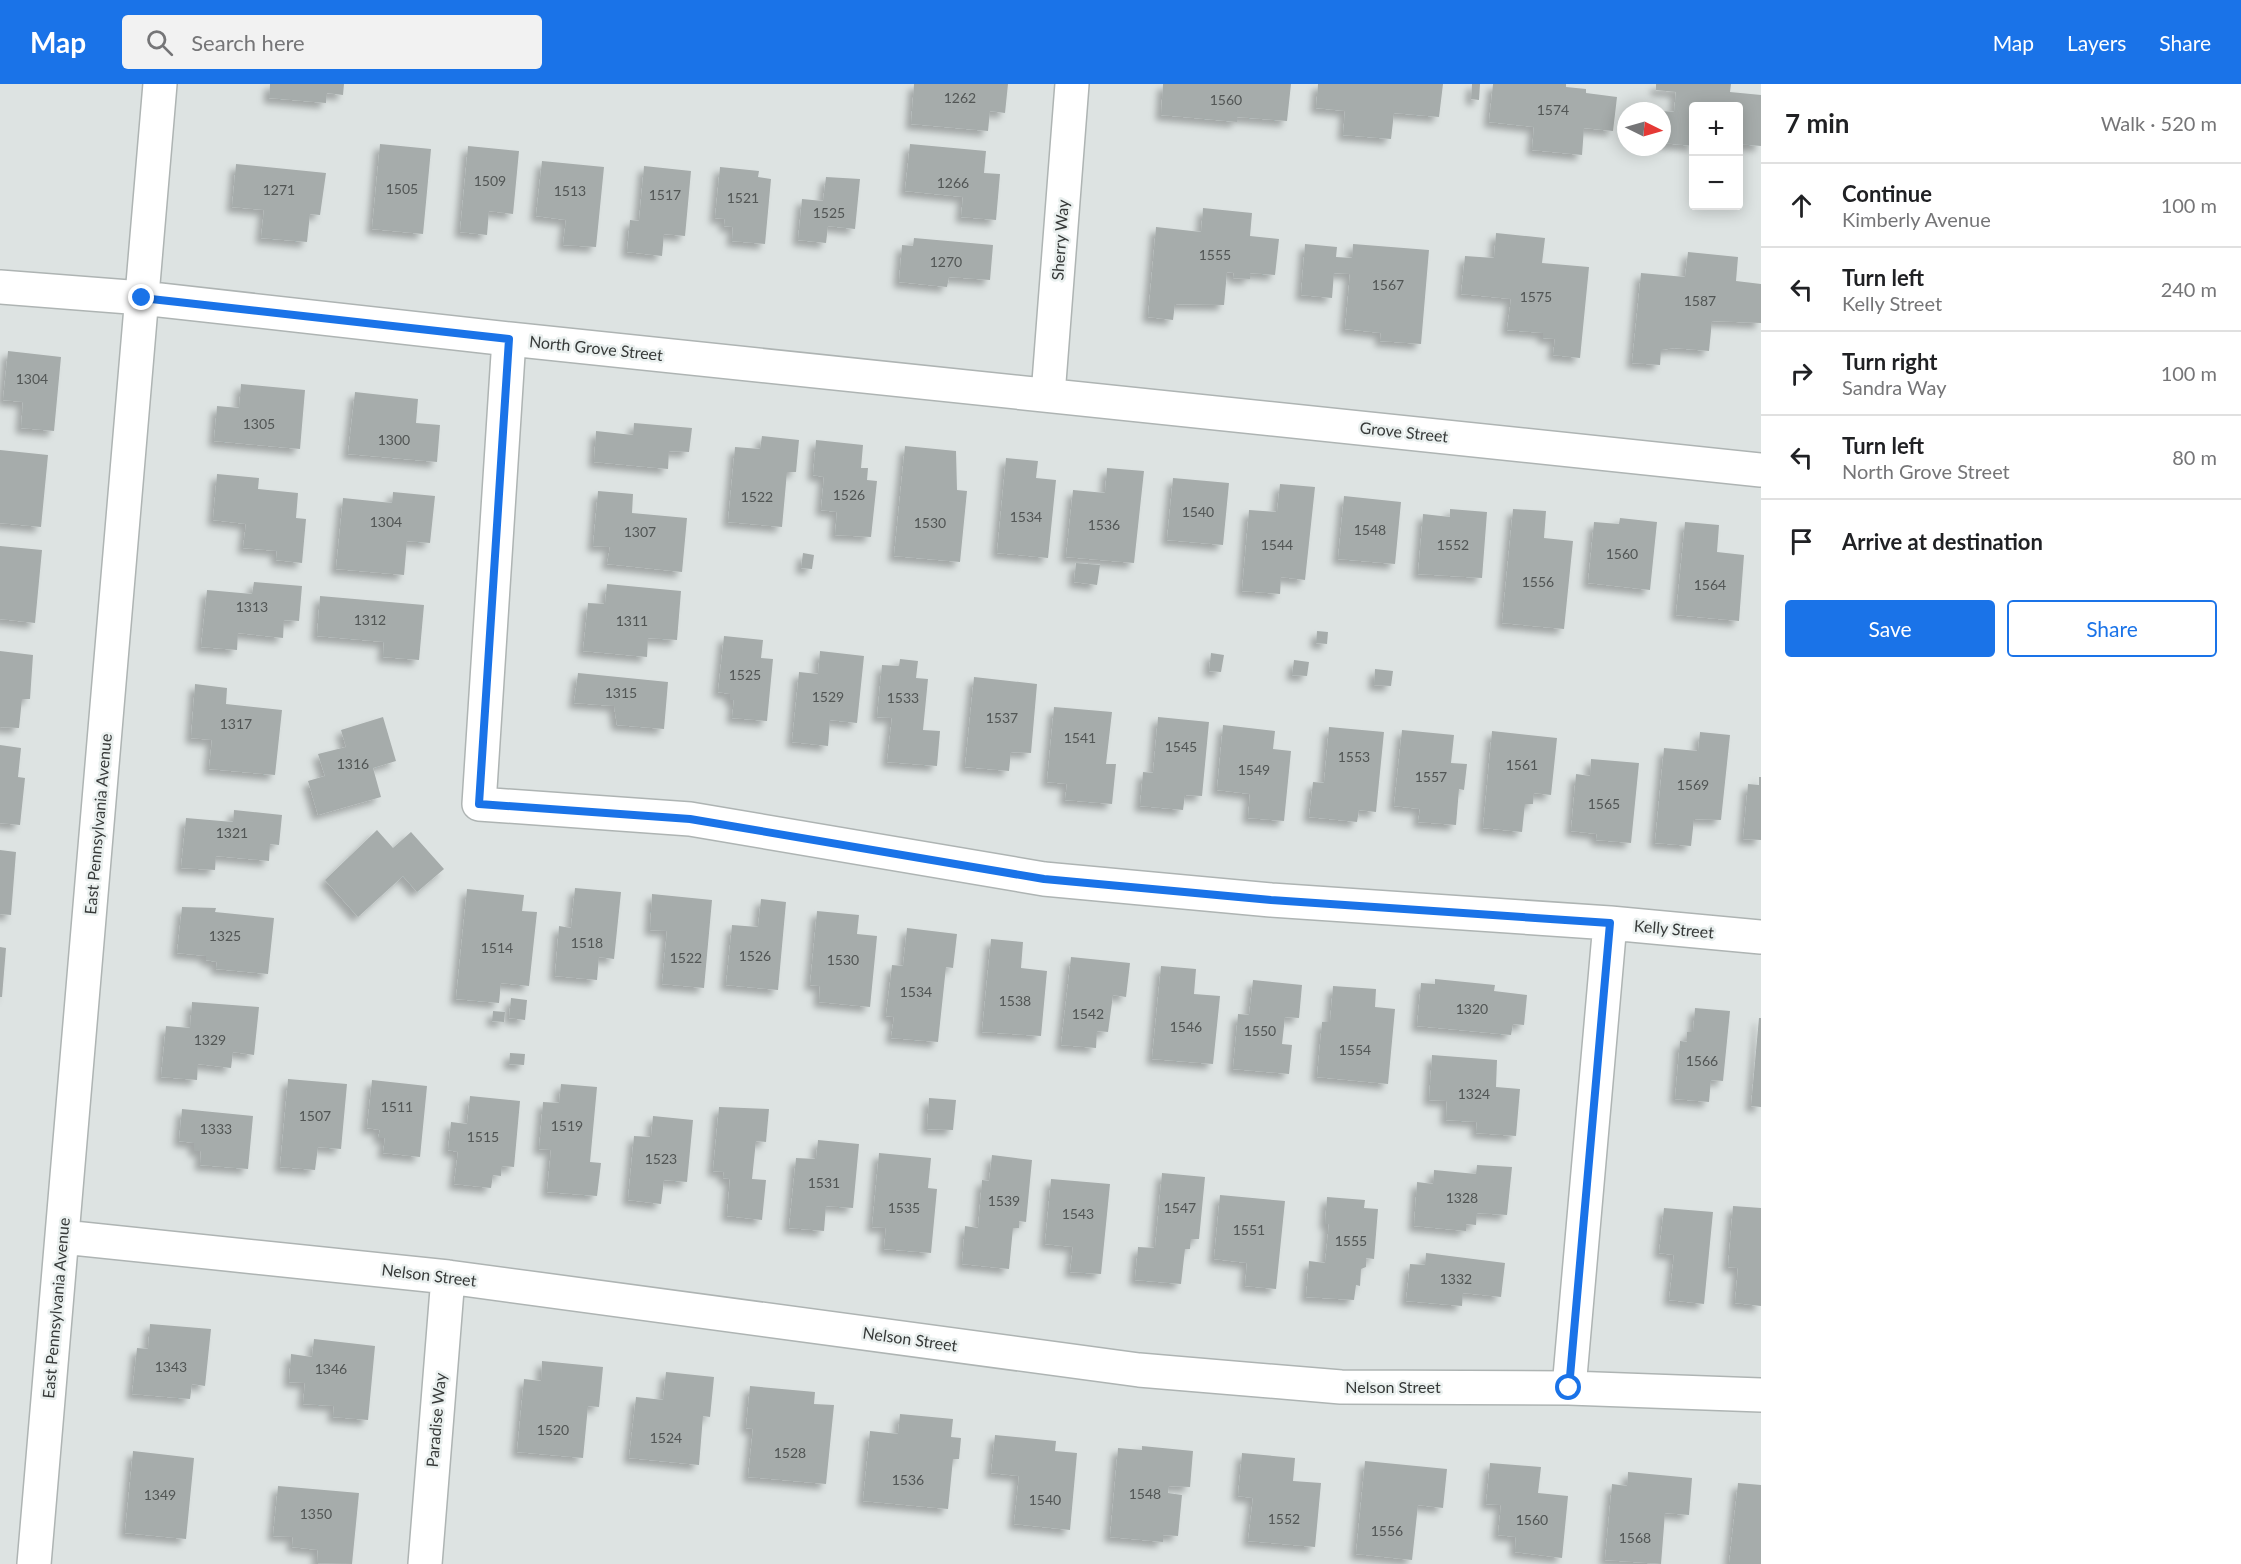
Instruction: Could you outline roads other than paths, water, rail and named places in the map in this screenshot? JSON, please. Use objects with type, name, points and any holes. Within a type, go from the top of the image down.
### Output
[{"type":"street","name":"East Pennsylvania Avenue","points":[[34,1564],[160,84]]},
{"type":"street","name":"Sherry Way","points":[[1048,395],[1072,84]]},
{"type":"street","name":"North Grove Street","points":[[0,287],[142,298],[1048,395]]},
{"type":"street","name":"Kelly Street","points":[[509,339],[479,804],[690,819],[1044,879],[1271,900],[1610,923],[1761,937]]},
{"type":"street","name":"Grove Street","points":[[1048,395],[1761,470]]},
{"type":"street","points":[[1569,1388],[1610,923]]},
{"type":"street","name":"Nelson Street","points":[[63,1237],[448,1276],[1139,1370],[1341,1387],[1569,1388],[1761,1395]]},
{"type":"street","name":"Paradise Way","points":[[424,1564],[448,1276]]}]
